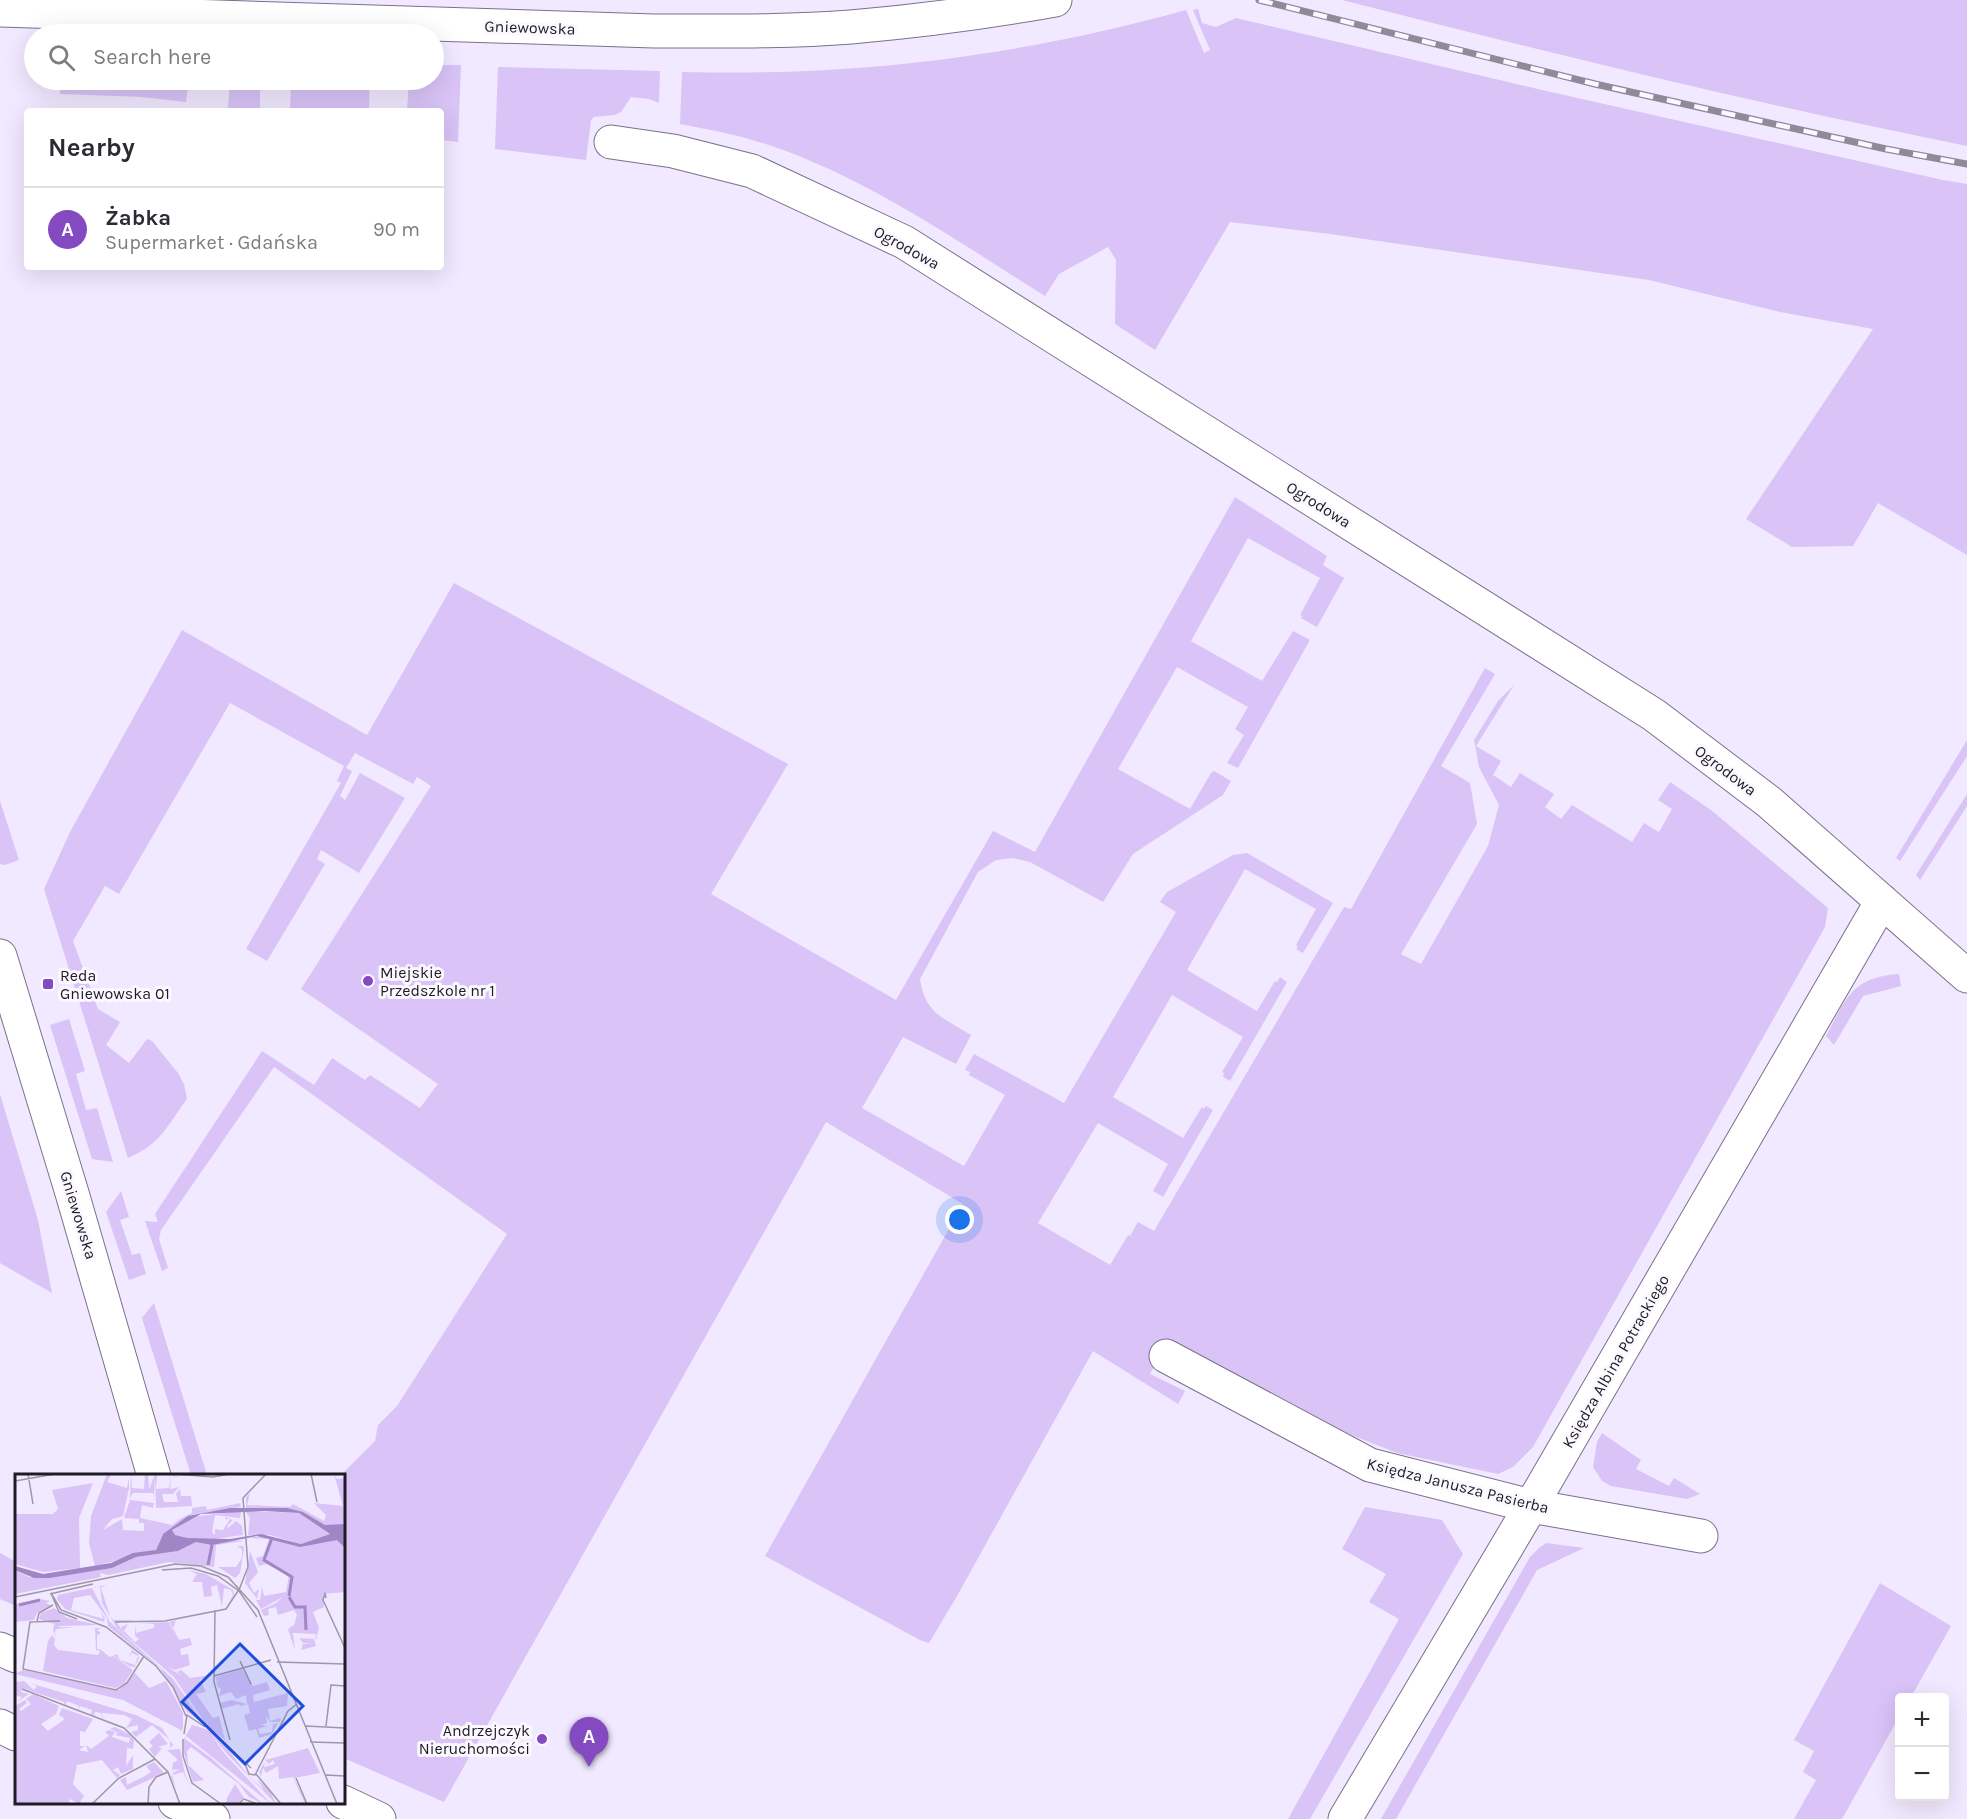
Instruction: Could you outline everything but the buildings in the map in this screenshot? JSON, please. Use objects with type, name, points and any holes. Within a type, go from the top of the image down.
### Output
[{"type":"street","name":"Gniewowska","points":[[1,9],[654,31],[752,32],[873,25],[976,14],[1055,0]]},
{"type":"street","name":"Ogrodowa","points":[[611,142],[673,151],[752,171],[904,242],[1654,715],[1769,802],[1967,976]]},
{"type":"street","name":"Księdza Albina Potrackiego","points":[[1345,1819],[1531,1506],[1882,901]]},
{"type":"street","name":"Gniewowska","points":[[0,956],[79,1216],[153,1474]]},
{"type":"street","name":"Księdza Janusza Pasierba","points":[[1166,1356],[1370,1466],[1531,1506],[1701,1536]]},
{"type":"street","points":[[0,1648],[15,1656]]},
{"type":"street","points":[[0,1726],[15,1734]]},
{"type":"street","points":[[177,1804],[213,1819]]},
{"type":"street","points":[[345,1804],[379,1819]]},
{"type":"shaded area","points":[[1342,0],[1967,0],[1967,146],[1653,77]]},
{"type":"shaded area","points":[[1198,9],[1202,23],[1216,27],[1236,18],[1542,90],[1967,184],[1967,555],[1878,503],[1853,546],[1792,547],[1746,519],[1873,329],[1780,312],[1649,280],[1330,234],[1230,222],[1155,350],[1115,324],[1116,260],[1108,247],[1059,274],[1045,296],[951,236],[854,181],[760,142],[680,124],[682,72],[801,71],[928,61],[1058,40],[1186,10],[1204,53],[1210,50],[1193,10]]},
{"type":"shaded area","points":[[444,65],[461,65],[458,142],[444,140],[444,108],[407,108],[408,90],[444,90]]},
{"type":"shaded area","points":[[498,67],[660,71],[659,103],[649,99],[631,97],[621,112],[615,115],[594,117],[591,120],[586,160],[495,149]]},
{"type":"shaded area","points":[[60,90],[188,90],[186,102],[141,97],[60,94]]},
{"type":"shaded area","points":[[229,90],[260,90],[260,108],[228,108]]},
{"type":"shaded area","points":[[291,90],[370,90],[369,108],[290,108]]},
{"type":"shaded area","points":[[1235,497],[1327,556],[1323,565],[1344,578],[1317,627],[1301,618],[1300,615],[1320,578],[1248,538],[1191,641],[1262,681],[1293,631],[1310,640],[1238,768],[1227,763],[1244,735],[1235,729],[1248,707],[1177,667],[1118,769],[1190,809],[1214,771],[1231,781],[1223,795],[1133,854],[1103,902],[1030,862],[1013,858],[996,860],[978,872],[920,979],[926,1000],[931,1008],[944,1019],[971,1035],[956,1064],[903,1037],[862,1108],[964,1166],[1005,1095],[969,1075],[970,1072],[965,1070],[974,1054],[1064,1103],[1176,912],[1160,902],[1167,892],[1233,855],[1247,853],[1333,903],[1303,953],[1296,949],[1298,947],[1296,945],[1316,909],[1245,869],[1187,970],[1257,1011],[1275,981],[1277,982],[1280,977],[1287,982],[1230,1081],[1223,1077],[1222,1072],[1243,1037],[1172,995],[1113,1097],[1183,1138],[1202,1107],[1204,1109],[1206,1106],[1213,1110],[1163,1197],[1153,1191],[1168,1164],[1098,1123],[1038,1223],[1110,1265],[1138,1222],[1154,1231],[1344,907],[1351,909],[1485,668],[1495,674],[1441,766],[1470,783],[1477,824],[1401,954],[1421,964],[1488,846],[1499,805],[1479,767],[1474,740],[1498,701],[1514,685],[1476,746],[1501,761],[1493,775],[1511,787],[1520,773],[1554,794],[1545,807],[1561,819],[1572,805],[1632,842],[1644,823],[1659,832],[1672,809],[1658,800],[1670,782],[1711,810],[1828,908],[1825,927],[1533,1447],[1513,1467],[1498,1474],[1397,1453],[1349,1434],[1170,1340],[1150,1374],[1185,1391],[1178,1404],[1093,1351],[929,1643],[920,1640],[765,1556],[963,1204],[826,1122],[444,1802],[346,1759],[345,1474],[342,1474],[375,1441],[378,1425],[397,1406],[507,1234],[274,1067],[161,1230],[159,1239],[168,1268],[162,1271],[145,1221],[158,1222],[155,1214],[262,1051],[314,1085],[332,1058],[365,1080],[370,1075],[420,1108],[438,1084],[301,989],[431,786],[417,777],[413,784],[355,753],[346,768],[352,771],[340,796],[345,800],[360,773],[405,798],[359,873],[321,850],[317,859],[325,864],[267,961],[246,949],[341,783],[337,781],[344,766],[230,703],[119,894],[105,886],[73,941],[98,1009],[120,1022],[106,1045],[129,1063],[147,1039],[152,1041],[184,1084],[187,1099],[168,1126],[149,1146],[128,1158],[44,889],[70,832],[182,630],[367,735],[454,583],[788,764],[711,894],[896,1000],[993,831],[1035,852]]},
{"type":"shaded area","points":[[1967,740],[1967,756],[1900,861],[1896,858]]},
{"type":"shaded area","points":[[1967,794],[1967,806],[1920,880],[1916,875]]},
{"type":"shaded area","points":[[0,801],[19,860],[5,865],[0,864]]},
{"type":"shaded area","points":[[1899,974],[1901,986],[1863,996],[1834,1045],[1826,1036],[1845,1000],[1852,992],[1871,980]]},
{"type":"shaded area","points":[[69,1019],[85,1071],[76,1074],[86,1110],[97,1108],[113,1162],[92,1159],[50,1025]]},
{"type":"shaded area","points":[[0,1094],[38,1220],[52,1293],[0,1263]]},
{"type":"shaded area","points":[[121,1191],[129,1217],[120,1220],[132,1255],[140,1253],[146,1274],[129,1280],[106,1212]]},
{"type":"shaded area","points":[[154,1303],[207,1474],[191,1474],[142,1318]]},
{"type":"shaded area","points":[[1602,1433],[1641,1460],[1636,1469],[1669,1486],[1674,1478],[1700,1494],[1687,1499],[1611,1486],[1602,1481],[1593,1467],[1597,1442]]},
{"type":"shaded area","points":[[1365,1507],[1442,1520],[1463,1554],[1310,1819],[1288,1819],[1399,1619],[1369,1602],[1386,1574],[1342,1549]]},
{"type":"shaded area","points":[[1546,1543],[1584,1548],[1537,1570],[1396,1819],[1381,1819],[1530,1557]]},
{"type":"shaded area","points":[[0,1553],[15,1561],[15,1606],[0,1599]]},
{"type":"shaded area","points":[[1880,1583],[1951,1626],[1913,1693],[1895,1693],[1895,1724],[1842,1819],[1794,1819],[1816,1780],[1803,1772],[1814,1751],[1794,1740]]},
{"type":"railway","points":[[1259,0],[1595,84],[1886,149],[1967,164]]},
{"type":"place","name":"Miejskie Przedszkole nr 1","points":[[368,981]]},
{"type":"place","name":"Reda Gniewowska 01","points":[[48,984]]},
{"type":"place","name":"Andrzejczyk Nieruchomości","points":[[542,1739]]},
{"type":"place","name":"Żabka","points":[[589,1767]]}]
